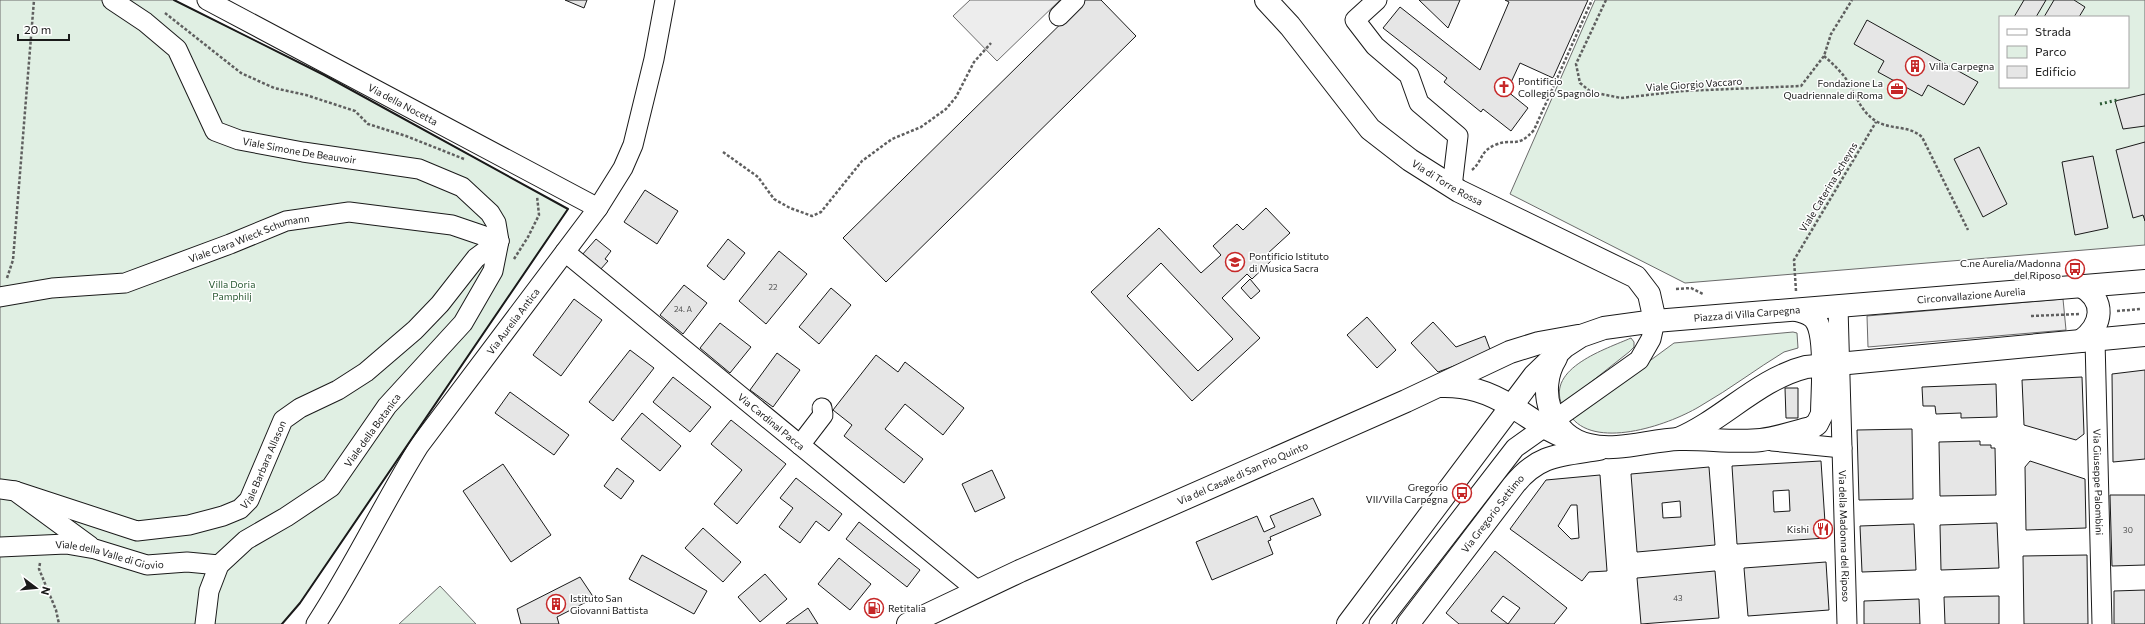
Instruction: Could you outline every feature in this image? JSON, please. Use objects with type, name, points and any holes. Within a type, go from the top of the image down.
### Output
[{"type":"main road","name":"Via di Torre Rossa","points":[[1266,0],[1290,26],[1370,129],[1410,160],[1455,189],[1636,277],[1649,294],[1655,321]]},
{"type":"main road","name":"Circonvallazione Aurelia","points":[[1797,310],[2145,281]]},
{"type":"main road","points":[[2081,286],[2089,291],[2095,299],[2099,316],[2094,331],[2088,341]]},
{"type":"main road","name":"Piazza di Villa Carpegna","points":[[1440,386],[1470,387],[1485,392],[1511,406],[1549,424],[1586,445],[1606,447],[1678,439],[1761,440],[1811,428],[1817,424],[1822,414],[1831,363],[1816,321],[1807,313],[1797,310],[1655,321],[1604,328],[1572,341],[1534,376],[1511,406]]},
{"type":"main road","points":[[1831,363],[2145,335]]},
{"type":"main road","name":"Via del Casale di San Pio Quinto","points":[[908,624],[1020,571],[1440,386],[1477,366],[1525,346],[1554,339],[1572,341]]},
{"type":"main road","points":[[1549,424],[1546,382],[1552,363],[1572,341]]},
{"type":"main road","name":"Piazza di Villa Carpegna","points":[[1678,439],[1702,428],[1782,375],[1800,368],[1831,363]]},
{"type":"main road","points":[[1348,624],[1511,406]]},
{"type":"main road","name":"Via Gregorio Settimo","points":[[1408,624],[1513,486],[1529,469],[1545,459],[1606,447]]},
{"type":"street","name":"Viale Simone De Beauvoir","points":[[112,0],[145,22],[178,50],[215,131],[239,140],[303,152],[419,169],[462,187],[490,213],[496,223],[504,262]]},
{"type":"street","name":"Via della Nocetta","points":[[207,0],[274,34],[598,208]]},
{"type":"street","name":"Via Aurelia Antica","points":[[316,624],[342,584],[394,488],[419,446],[598,208],[623,168],[633,144],[652,66],[665,0]]},
{"type":"street","points":[[1059,16],[1075,0]]},
{"type":"street","points":[[1377,0],[1355,20],[1375,46],[1409,75],[1419,103],[1458,136],[1455,189]]},
{"type":"street","name":"Viale Clara Wieck Schumann","points":[[0,297],[52,288],[125,283],[230,244],[286,221],[349,212],[452,225],[499,241]]},
{"type":"street","name":"Viale Barbara Allason","points":[[7,490],[137,531],[189,525],[223,516],[240,509],[249,500],[283,420],[300,408],[338,390],[366,372],[415,330],[440,304],[476,258],[499,241]]},
{"type":"street","name":"Via Cardinal Pacca","points":[[565,252],[978,591]]},
{"type":"street","name":"Viale della Botanica","points":[[219,565],[246,540],[286,517],[331,487],[387,406],[463,322],[504,262]]},
{"type":"street","name":"Piazza di Villa Carpegna","points":[[1761,440],[1842,448],[1831,363],[1838,307]]},
{"type":"street","points":[[1378,624],[1515,448],[1639,360],[1651,339],[1655,321]]},
{"type":"street","name":"Via Giuseppe Palombini","points":[[2088,341],[2102,624]]},
{"type":"street","points":[[800,445],[823,415],[822,408]]},
{"type":"street","name":"Via della Madonna del Riposo","points":[[1842,448],[1847,624]]},
{"type":"street","points":[[7,490],[95,549]]},
{"type":"street","name":"Viale della Valle di Giovio","points":[[0,547],[66,544],[95,549],[147,565],[187,562],[219,565]]},
{"type":"street","points":[[205,624],[209,591],[219,565]]},
{"type":"path","points":[[6,279],[13,260],[34,0]]},
{"type":"path","points":[[1455,189],[1465,175],[1474,168],[1483,152],[1495,145],[1525,140],[1534,130],[1592,0]]},
{"type":"path","name":"Viale Giorgio Vaccaro","points":[[1606,0],[1576,64],[1580,83],[1591,92],[1621,98],[1683,92],[1801,86],[1824,56],[1831,34],[1852,0]]},
{"type":"path","points":[[159,9],[241,73],[274,88],[306,95],[355,111],[368,124],[406,136],[471,162]]},
{"type":"path","points":[[723,152],[758,177],[774,199],[790,208],[812,216],[821,212],[862,162],[892,139],[921,126],[946,109],[956,97],[974,62],[992,43]]},
{"type":"path","points":[[1824,56],[1843,76],[1864,111],[1876,122],[1886,126],[1910,130],[1922,137],[1968,230]]},
{"type":"path","name":"Viale Caterina Scheyns","points":[[1797,310],[1794,260],[1876,122]]},
{"type":"path","points":[[504,262],[528,237],[539,215],[537,196],[532,193]]},
{"type":"path","points":[[1676,289],[1691,288],[1703,294]]},
{"type":"path","points":[[2110,312],[2141,309]]},
{"type":"path","points":[[2031,316],[2083,314]]},
{"type":"path","points":[[46,545],[38,569],[56,610],[58,624]]},
{"type":"green space","name":"Villa Doria Pamphilj","points":[[0,0],[174,0],[324,75],[568,209],[300,603],[282,624],[0,624]]},
{"type":"green space","name":"Villa Carpegna","points":[[1595,0],[2145,0],[2145,245],[1685,283],[1510,194]]},
{"type":"green space","points":[[1793,332],[1797,333],[1798,348],[1784,352],[1712,399],[1673,420],[1636,431],[1617,433],[1599,432],[1584,427],[1572,418],[1674,343]]},
{"type":"green space","points":[[1631,338],[1634,342],[1634,347],[1629,352],[1562,405],[1559,392],[1563,380],[1570,370],[1594,354]]},
{"type":"green space","points":[[440,586],[476,624],[399,624]]},
{"type":"shaded area","points":[[970,0],[1060,0],[997,61],[953,16]]},
{"type":"shaded area","points":[[2063,299],[2066,330],[1868,347],[1867,316]]},
{"type":"building","points":[[565,0],[587,0],[584,8]]},
{"type":"building","points":[[1085,0],[1101,0],[1136,36],[886,282],[843,238]]},
{"type":"building","points":[[1419,0],[1460,0],[1448,28]]},
{"type":"building","points":[[1505,0],[1588,0],[1553,78],[1520,63],[1507,91],[1528,108],[1511,131],[1483,109],[1481,112],[1444,82],[1447,78],[1383,28],[1400,7],[1480,70],[1509,2]]},
{"type":"building","points":[[2024,0],[2046,0],[2037,16],[2015,16]]},
{"type":"building","points":[[2054,0],[2074,0],[2085,7],[2080,16],[2045,16]]},
{"type":"building","name":"Villa Carpegna","points":[[1867,20],[1978,82],[1964,105],[1928,85],[1922,96],[1878,72],[1884,61],[1854,44]]},
{"type":"building","points":[[2145,94],[2145,126],[2123,129],[2115,101]]},
{"type":"building","points":[[2145,142],[2145,221],[2143,215],[2133,218],[2116,150]]},
{"type":"building","points":[[1979,147],[2007,204],[1983,217],[1954,159]]},
{"type":"building","points":[[2093,156],[2108,228],[2075,235],[2062,162]]},
{"type":"building","points":[[645,190],[678,211],[657,244],[624,222]]},
{"type":"building","points":[[1266,208],[1290,233],[1267,254],[1272,260],[1252,279],[1247,274],[1222,298],[1260,338],[1192,401],[1091,292],[1159,228],[1201,273],[1221,255],[1213,246],[1237,224],[1243,230]],"holes":[[[1161,263],[1233,339],[1198,371],[1127,296]]]},
{"type":"building","points":[[596,239],[611,251],[605,259],[608,261],[600,270],[582,255]]},
{"type":"building","points":[[728,239],[745,253],[724,280],[707,266]]},
{"type":"building","points":[[779,251],[807,274],[766,324],[739,301]]},
{"type":"building","points":[[1250,279],[1260,291],[1251,299],[1241,288]]},
{"type":"building","points":[[684,285],[707,303],[683,334],[660,315]]},
{"type":"building","points":[[831,288],[851,305],[819,344],[799,327]]},
{"type":"building","points":[[574,299],[602,320],[561,376],[533,355]]},
{"type":"building","points":[[1367,317],[1396,350],[1377,368],[1347,335]]},
{"type":"building","points":[[1433,322],[1456,347],[1485,336],[1491,352],[1438,372],[1411,343]]},
{"type":"building","points":[[720,323],[751,347],[730,373],[700,348]]},
{"type":"building","points":[[630,350],[654,368],[613,421],[589,402]]},
{"type":"building","points":[[777,353],[800,370],[773,407],[750,390]]},
{"type":"building","points":[[876,355],[898,372],[905,362],[964,408],[943,435],[905,404],[885,429],[923,459],[904,483],[844,436],[852,425],[833,410]]},
{"type":"building","points":[[2145,370],[2145,459],[2113,462],[2112,374]]},
{"type":"building","points":[[673,377],[711,407],[690,432],[653,402]]},
{"type":"building","points":[[2082,377],[2084,434],[2076,440],[2024,425],[2022,380]]},
{"type":"building","points":[[1996,384],[1997,417],[1961,418],[1961,413],[1936,414],[1935,406],[1923,406],[1922,387]]},
{"type":"building","points":[[1785,388],[1798,388],[1798,418],[1786,418]]},
{"type":"building","points":[[510,392],[569,435],[554,455],[495,413]]},
{"type":"building","points":[[642,413],[681,446],[660,471],[621,439]]},
{"type":"building","points":[[731,420],[786,464],[737,524],[714,504],[742,470],[711,444]]},
{"type":"building","points":[[1912,429],[1913,499],[1859,500],[1857,430]]},
{"type":"building","points":[[1980,441],[1980,445],[1991,445],[1991,448],[1995,448],[1996,495],[1940,496],[1939,442]]},
{"type":"building","points":[[1821,461],[1826,538],[1737,544],[1732,466]],"holes":[[[1789,490],[1790,511],[1774,512],[1773,491]]]},
{"type":"building","points":[[2030,461],[2085,479],[2086,528],[2026,530],[2025,467]]},
{"type":"building","points":[[503,464],[551,535],[511,562],[463,491]]},
{"type":"building","points":[[1709,467],[1715,545],[1637,552],[1631,474]],"holes":[[[1680,501],[1681,517],[1663,518],[1662,503]]]},
{"type":"building","points":[[617,468],[634,481],[621,499],[604,486]]},
{"type":"building","points":[[992,470],[1005,498],[975,512],[962,484]]},
{"type":"building","points":[[1600,475],[1607,571],[1589,572],[1582,581],[1510,529],[1546,480]],"holes":[[[1571,505],[1577,505],[1579,538],[1571,539],[1558,526]]]},
{"type":"building","points":[[796,478],[842,514],[829,531],[816,521],[800,543],[779,527],[793,508],[780,498]]},
{"type":"building","points":[[2110,495],[2145,495],[2145,565],[2112,566]]},
{"type":"building","points":[[1313,498],[1321,515],[1270,537],[1271,540],[1268,541],[1273,554],[1212,580],[1196,542],[1257,516],[1264,532],[1275,527],[1270,516]]},
{"type":"building","points":[[859,522],[920,570],[907,587],[846,539]]},
{"type":"building","points":[[1997,523],[1999,568],[1941,570],[1940,525]]},
{"type":"building","points":[[1914,524],[1916,570],[1862,572],[1860,526]]},
{"type":"building","points":[[703,528],[741,562],[723,582],[685,548]]},
{"type":"building","points":[[1495,551],[1567,608],[1554,624],[1508,624],[1459,624],[1446,613]],"holes":[[[1503,596],[1520,608],[1508,624],[1491,611]]]},
{"type":"building","points":[[642,555],[707,591],[694,614],[629,579]]},
{"type":"building","points":[[2087,555],[2088,624],[2024,624],[2023,556]]},
{"type":"building","points":[[839,558],[871,584],[850,610],[818,584]]},
{"type":"building","points":[[1826,562],[1829,610],[1748,616],[1744,568]]},
{"type":"building","points":[[1715,571],[1719,618],[1641,624],[1637,578]]},
{"type":"building","points":[[765,574],[787,599],[760,622],[738,597]]},
{"type":"building","name":"Istituto San Giovanni Battista","points":[[580,577],[594,598],[557,617],[559,624],[521,624],[517,609]]},
{"type":"building","points":[[2145,590],[2145,624],[2114,624],[2114,591]]},
{"type":"building","points":[[1999,596],[1999,624],[1945,624],[1944,597]]},
{"type":"building","points":[[1919,599],[1920,624],[1864,624],[1864,601]]},
{"type":"building","points":[[808,608],[818,624],[786,624]]},
{"type":"hedge","points":[[2100,104],[2117,100]]},
{"type":"wall","points":[[174,0],[324,75],[568,209],[300,603],[282,624]]},
{"type":"place","name":"Villa Carpegna","points":[[1915,66]]},
{"type":"place","name":"Pontificio Collegio Spagnolo","points":[[1504,87]]},
{"type":"place","name":"Fondazione La Quadriennale di Roma","points":[[1897,89]]},
{"type":"place","name":"Pontificio Istituto di Musica Sacra","points":[[1235,262]]},
{"type":"place","name":"C.ne Aurelia/Madonna del Riposo","points":[[2075,269]]},
{"type":"place","name":"Gregorio VII/Villa Carpegna","points":[[1462,493]]},
{"type":"place","name":"Kishi","points":[[1823,529]]},
{"type":"place","name":"Istituto San Giovanni Battista","points":[[556,604]]},
{"type":"place","name":"Retitalia","points":[[874,608]]}]
